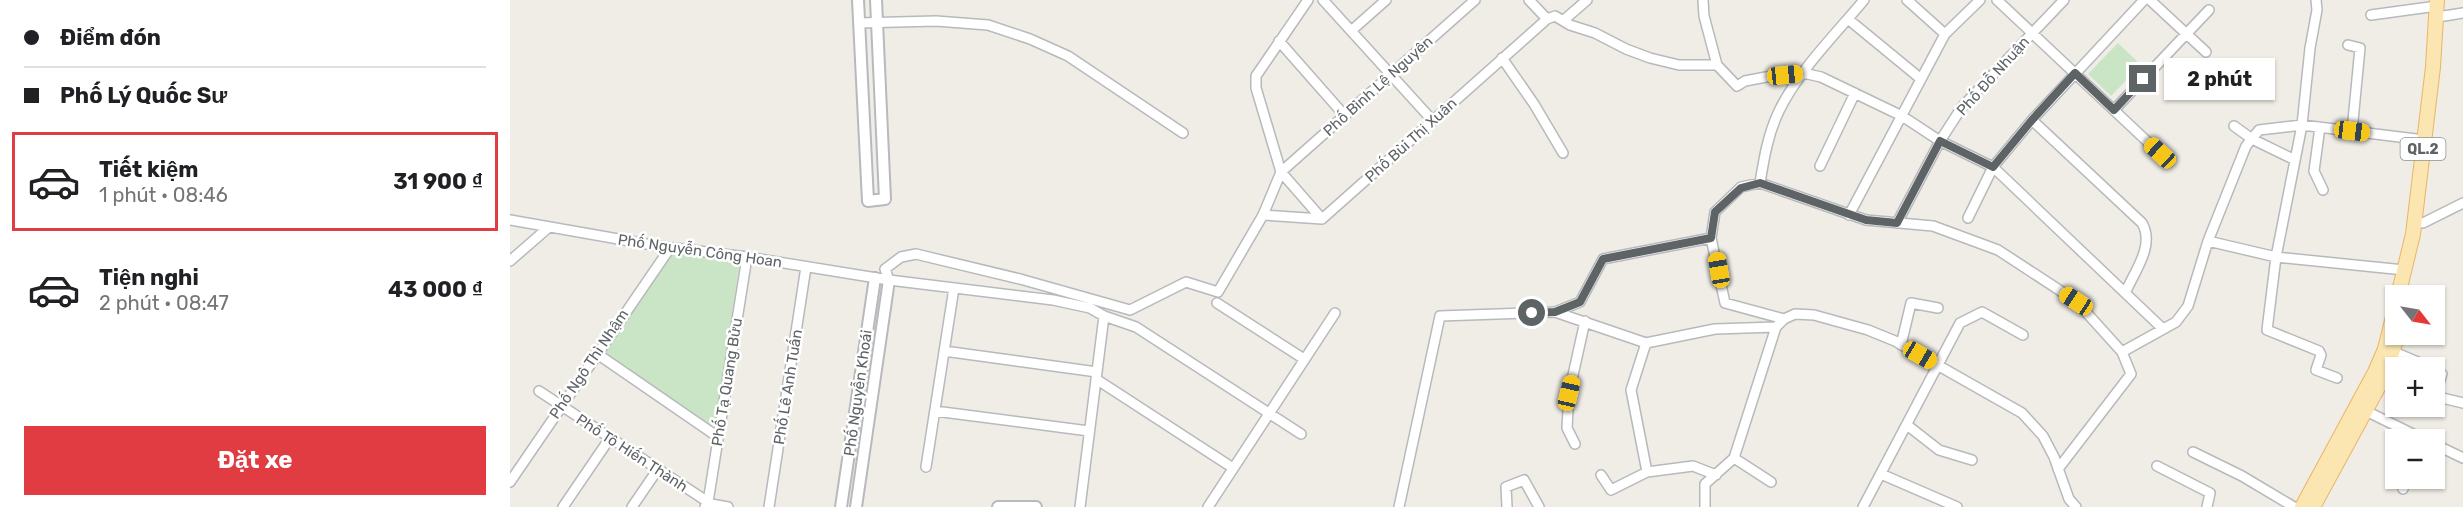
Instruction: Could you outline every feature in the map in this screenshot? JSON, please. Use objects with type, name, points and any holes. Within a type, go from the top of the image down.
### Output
[{"type":"main road","name":"QL.2","points":[[2401,285],[2413,234],[2440,8]]},
{"type":"main road","name":"QL.2","points":[[2409,285],[2423,223],[2442,66],[2440,8]]},
{"type":"main road","points":[[2302,507],[2374,372],[2386,345]]},
{"type":"main road","points":[[2313,507],[2366,411],[2396,345]]},
{"type":"street","points":[[858,0],[868,201],[885,199],[876,0]]},
{"type":"street","points":[[1323,0],[1433,120]]},
{"type":"street","points":[[1351,31],[1386,0]]},
{"type":"street","name":"Phố Bình Lệ Nguyên","points":[[1281,171],[1475,0]]},
{"type":"street","points":[[1529,0],[1547,19],[1555,16],[1650,58],[1679,65],[1717,65]]},
{"type":"street","points":[[1564,20],[1587,0]]},
{"type":"street","points":[[1703,0],[1706,25],[1717,65],[1737,86],[1745,81],[1766,76],[1803,73],[1821,77],[1902,116],[1940,141],[1993,167],[2163,329]]},
{"type":"street","points":[[1760,183],[1765,148],[1779,111],[1803,73],[1864,0]]},
{"type":"street","points":[[1907,0],[1946,34]]},
{"type":"street","points":[[1849,215],[1946,34],[1980,0]]},
{"type":"street","points":[[1997,0],[2169,162]]},
{"type":"street","name":"Phố Đỗ Nhuận","points":[[1897,223],[1940,141],[1962,107],[2064,0]]},
{"type":"street","points":[[1968,218],[1993,167],[2032,120],[2144,0]]},
{"type":"street","points":[[2150,0],[2206,52]]},
{"type":"street","points":[[2316,0],[2318,10],[2302,125],[2276,257],[2267,330],[2319,351],[2321,354],[2316,370],[2337,378]]},
{"type":"street","points":[[2393,0],[2397,11]]},
{"type":"street","points":[[1303,2],[1256,76],[1256,88],[1281,171],[1322,219]]},
{"type":"street","points":[[2371,15],[2440,8],[2463,13]]},
{"type":"street","points":[[2114,110],[2209,10]]},
{"type":"street","name":"Phố Bùi Thị Xuân","points":[[1322,219],[1547,19]]},
{"type":"street","points":[[1848,19],[1921,79]]},
{"type":"street","points":[[859,22],[936,21],[988,25],[1030,39],[1068,56],[1183,133]]},
{"type":"street","points":[[1280,41],[1345,116]]},
{"type":"street","points":[[2348,45],[2360,48],[2352,131]]},
{"type":"street","points":[[1502,58],[1534,104],[1563,153]]},
{"type":"street","points":[[1820,166],[1855,93]]},
{"type":"street","points":[[2032,120],[2142,223],[2148,233],[2147,245],[2125,293]]},
{"type":"street","points":[[2122,352],[2176,321],[2188,306],[2208,241],[2246,146],[2259,130],[2302,125],[2424,140]]},
{"type":"street","points":[[2234,126],[2252,139],[2295,160]]},
{"type":"street","points":[[2320,127],[2314,171],[2323,190]]},
{"type":"street","points":[[887,275],[901,257],[916,254],[1020,279],[1130,310],[1186,282],[1218,292],[1263,214],[1281,171]]},
{"type":"street","points":[[1784,319],[1725,303],[1711,238],[1715,212],[1741,188],[1760,183],[1866,220],[1933,226],[1998,250],[2076,301],[2122,352],[2131,374],[2058,469]]},
{"type":"street","points":[[2423,223],[2463,204]]},
{"type":"street","points":[[1263,214],[1322,219]]},
{"type":"street","name":"Phố Nguyễn Công Hoan","points":[[510,220],[670,248],[747,257],[875,278],[887,275],[954,288],[1053,300],[1090,308],[1104,316],[1136,327],[1301,434]]},
{"type":"street","points":[[510,261],[549,227]]},
{"type":"street","points":[[1571,317],[1603,259],[1711,238]]},
{"type":"street","points":[[2208,241],[2276,257],[2404,270]]},
{"type":"street","name":"Phố Ngô Thì Nhậm","points":[[510,482],[596,353],[670,248]]},
{"type":"street","name":"Phố Tạ Quang Bửu","points":[[706,505],[747,257]]},
{"type":"street","name":"Phố Lê Anh Tuấn","points":[[769,507],[806,267]]},
{"type":"street","name":"Phố Nguyễn Khoái","points":[[856,507],[887,275]]},
{"type":"street","name":"Phố Nguyễn Khoái","points":[[841,507],[875,278]]},
{"type":"street","points":[[926,467],[954,288]]},
{"type":"street","points":[[1555,312],[1580,302]]},
{"type":"street","points":[[1217,303],[1304,360]]},
{"type":"street","points":[[1901,345],[1911,303],[1938,308]]},
{"type":"street","points":[[1399,507],[1440,316],[1555,312],[1646,343],[1715,329],[1776,327]]},
{"type":"street","points":[[1863,507],[1960,323],[1982,312],[2023,335]]},
{"type":"street","points":[[1208,507],[1335,313]]},
{"type":"street","points":[[1702,506],[1705,484],[1734,458],[1776,327],[1784,319],[1795,314],[1814,315],[1852,324],[1901,345],[2026,417],[2043,436],[2069,499],[2076,507]]},
{"type":"street","points":[[1080,507],[1104,316]]},
{"type":"street","points":[[1575,444],[1567,428],[1569,393],[1585,321]]},
{"type":"street","points":[[1646,343],[1631,390],[1647,472]]},
{"type":"street","points":[[944,351],[1096,375],[1233,468]]},
{"type":"street","points":[[2394,352],[2406,357]]},
{"type":"street","points":[[596,353],[718,436]]},
{"type":"street","name":"Phố Tô Hiến Thành","points":[[539,392],[658,470],[706,505],[728,507]]},
{"type":"street","points":[[2445,399],[2463,403]]},
{"type":"street","points":[[935,411],[1089,431]]},
{"type":"street","points":[[2366,411],[2401,429]]},
{"type":"street","points":[[1907,425],[1939,450],[1972,460]]},
{"type":"street","points":[[563,507],[610,438]]},
{"type":"street","points":[[2445,449],[2463,458]]},
{"type":"street","points":[[2193,452],[2242,476],[2294,507]]},
{"type":"street","points":[[1734,458],[1771,482]]},
{"type":"street","points":[[1601,475],[1611,490],[1647,472],[1693,465],[1716,475]]},
{"type":"street","points":[[2157,466],[2210,493],[2207,507]]},
{"type":"street","points":[[632,507],[658,470]]},
{"type":"street","points":[[1881,474],[1957,507]]},
{"type":"street","points":[[1507,507],[1506,487],[1524,480],[1539,507]]},
{"type":"street","points":[[998,507],[1036,507]]},
{"type":"green space","points":[[2118,43],[2141,65],[2111,96],[2088,74]]},
{"type":"green space","points":[[673,251],[736,262],[739,266],[717,418],[716,423],[711,426],[604,353]]},
{"type":"route","points":[[1532,313],[1555,312],[1580,302],[1603,259],[1711,238],[1715,212],[1741,188],[1760,183],[1820,206],[1866,220],[1897,223],[1940,141],[1993,167],[2075,73],[2114,110],[2143,79]]}]
